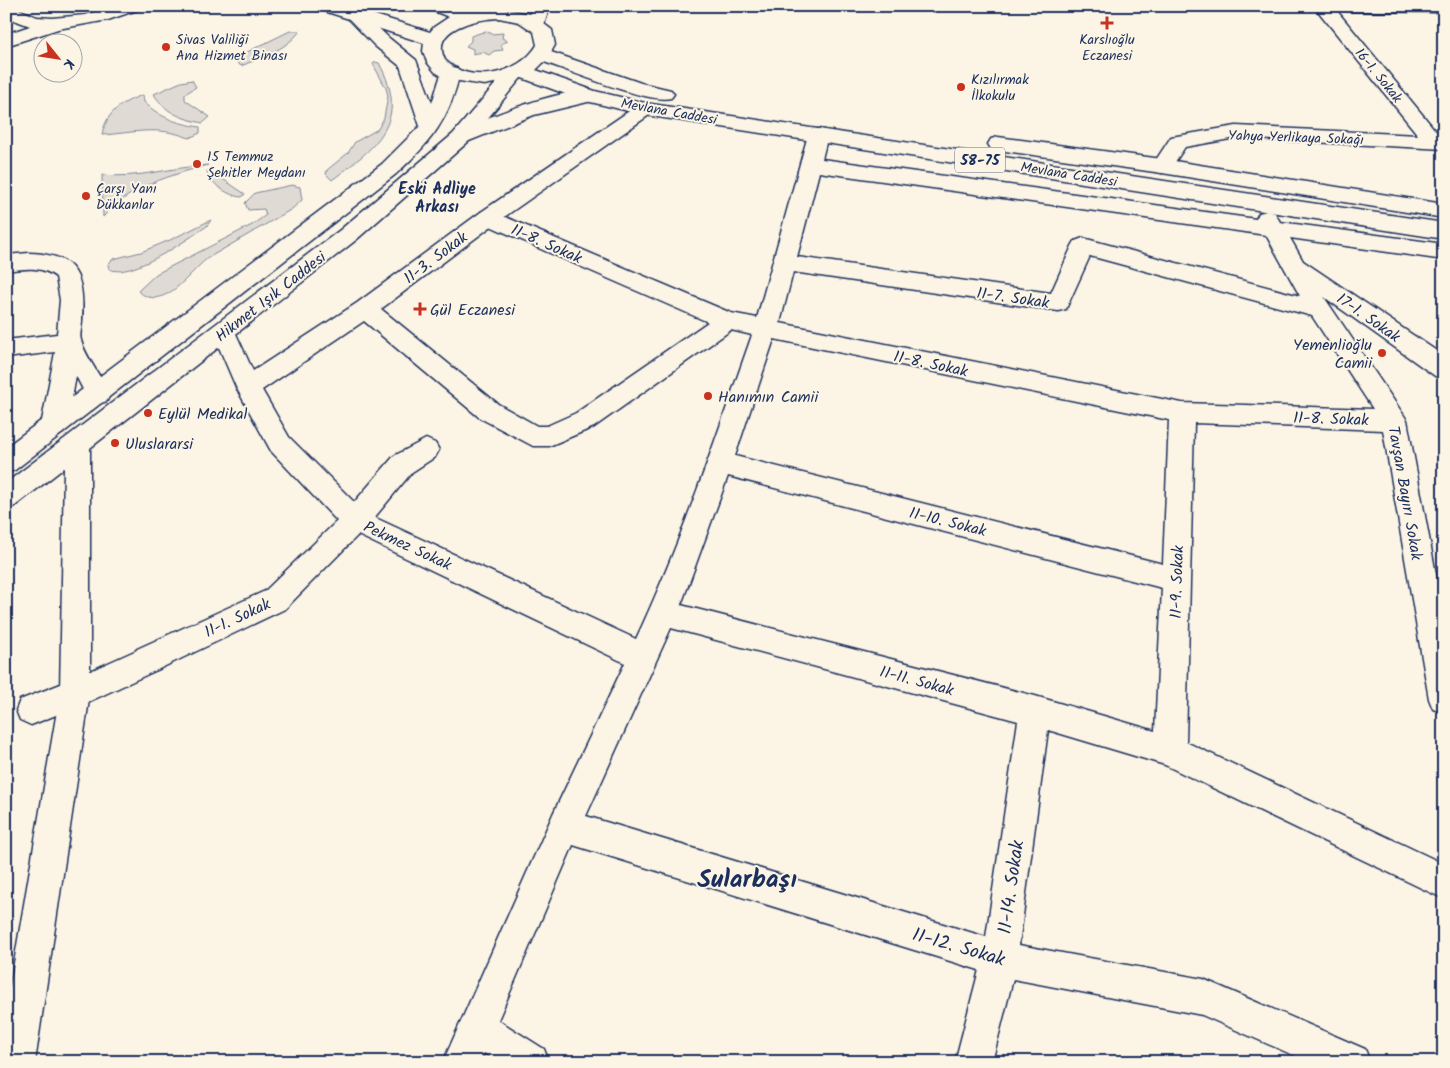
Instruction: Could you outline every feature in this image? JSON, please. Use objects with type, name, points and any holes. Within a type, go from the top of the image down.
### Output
[{"type":"street","points":[[6,10],[32,20],[60,22],[90,19],[131,6]]},
{"type":"street","points":[[328,6],[435,40]]},
{"type":"street","points":[[437,6],[471,14],[505,13],[525,18],[539,15],[546,37],[546,45],[541,56],[518,72],[483,79],[462,76],[442,68],[434,58],[432,47],[435,40],[448,26],[471,14]]},
{"type":"street","name":"16-1. Sokak","points":[[1323,6],[1439,143]]},
{"type":"street","points":[[1349,6],[1444,8]]},
{"type":"street","points":[[354,14],[382,42],[409,64],[430,127]]},
{"type":"street","points":[[6,40],[60,22]]},
{"type":"street","name":"Mevlana Caddesi","points":[[541,56],[635,88],[747,111],[1162,166],[1441,228]]},
{"type":"street","name":"Hikmet Işık Caddesi","points":[[6,498],[66,436],[98,394],[389,170],[416,144],[430,127],[445,96],[450,72]]},
{"type":"street","name":"Hikmet Işık Caddesi","points":[[6,462],[66,436],[224,331],[348,235],[460,139],[518,72]]},
{"type":"street","name":"Mevlana Caddesi","points":[[518,72],[589,96],[645,109],[1258,204],[1441,228]]},
{"type":"street","points":[[460,139],[499,120],[550,102],[589,96]]},
{"type":"street","name":"11-3. Sokak","points":[[248,387],[365,309],[489,217],[645,109]]},
{"type":"street","name":"Yahya Yerlikaya Sokağı","points":[[1162,166],[1178,142],[1236,132],[1439,143]]},
{"type":"street","points":[[461,1062],[565,826],[663,613],[720,463],[766,329],[818,135]]},
{"type":"street","points":[[809,164],[1444,252]]},
{"type":"street","name":"Tavşan Bayırı Sokak","points":[[1258,204],[1275,230],[1320,310],[1394,420],[1444,699]]},
{"type":"street","name":"11-8. Sokak","points":[[489,217],[727,321],[1182,413],[1394,420]]},
{"type":"street","name":"11-7. Sokak","points":[[783,263],[1058,303],[1083,246],[1320,310]]},
{"type":"street","points":[[6,263],[28,260],[52,264],[64,272],[70,280],[66,436],[76,693],[16,1062]]},
{"type":"street","name":"17-1. Sokak","points":[[1294,264],[1444,369]]},
{"type":"street","points":[[365,309],[489,411],[533,436],[549,436],[585,420],[727,321]]},
{"type":"street","name":"Pekmez Sokak","points":[[224,331],[248,387],[280,444],[356,521],[644,657]]},
{"type":"street","points":[[69,341],[98,394]]},
{"type":"street","points":[[6,349],[69,341]]},
{"type":"street","name":"11-9. Sokak","points":[[1170,751],[1182,413]]},
{"type":"street","name":"11-1. Sokak","points":[[31,710],[76,693],[275,600],[356,521],[402,464],[426,450]]},
{"type":"street","name":"11-10. Sokak","points":[[720,463],[1176,580]]},
{"type":"street","name":"11-11. Sokak","points":[[663,613],[1035,711],[1170,751],[1444,882]]},
{"type":"street","name":"11-14. Sokak","points":[[973,1062],[1000,959],[1035,711]]},
{"type":"street","name":"11-12. Sokak","points":[[565,826],[1000,959],[1203,998],[1352,1062]]},
{"type":"street","points":[[477,1028],[532,1062]]},
{"type":"shaded area","points":[[290,31],[300,31],[288,43],[273,52],[241,66],[233,59]]},
{"type":"shaded area","points":[[486,31],[492,34],[503,33],[502,38],[508,41],[501,44],[503,50],[494,51],[489,55],[483,52],[473,54],[473,49],[466,46],[471,41],[471,36]]},
{"type":"shaded area","points":[[375,62],[379,63],[388,83],[391,101],[390,117],[384,131],[375,144],[332,180],[326,174],[327,170],[348,153],[355,142],[378,129],[384,118],[388,96],[386,88],[373,64]]},
{"type":"shaded area","points":[[192,80],[196,87],[185,94],[185,100],[210,117],[203,123],[175,114],[163,106],[154,94],[181,82]]},
{"type":"shaded area","points":[[143,95],[144,102],[157,113],[177,122],[200,127],[200,133],[189,138],[156,131],[102,135],[107,120],[116,109],[128,101]]},
{"type":"shaded area","points":[[208,165],[151,183],[125,198],[103,217],[102,175],[142,174]]},
{"type":"shaded area","points":[[207,171],[211,171],[245,194],[242,197],[226,192],[212,180]]},
{"type":"shaded area","points":[[292,185],[300,187],[302,200],[292,209],[208,258],[167,294],[148,297],[138,291],[156,274],[252,225],[266,215],[264,209],[248,210],[245,203],[255,193]]},
{"type":"shaded area","points":[[211,220],[207,226],[187,240],[144,264],[118,271],[109,269],[108,264],[113,259],[141,252]]},
{"type":"place","name":"Karslıoğlu Eczanesi","points":[[1107,23]]},
{"type":"place","name":"Sivas Valiliği Ana Hizmet Binası","points":[[166,47]]},
{"type":"place","name":"Kızılırmak İlkokulu","points":[[961,87]]},
{"type":"place","name":"15 Temmuz Şehitler Meydanı","points":[[197,164]]},
{"type":"place","name":"Çarşı Yanı Dükkanlar","points":[[86,196]]},
{"type":"place","name":"Gül Eczanesi","points":[[420,309]]},
{"type":"place","name":"Yemenlioğlu Camii","points":[[1382,353]]},
{"type":"place","name":"Hanımın Camii","points":[[708,396]]},
{"type":"place","name":"Eylül Medikal","points":[[148,413]]},
{"type":"place","name":"Uluslararsi","points":[[115,443]]},
{"type":"district","name":"Eski Adliye Arkası","points":[[437,197]]},
{"type":"district","name":"Sularbaşı","points":[[747,878]]}]
